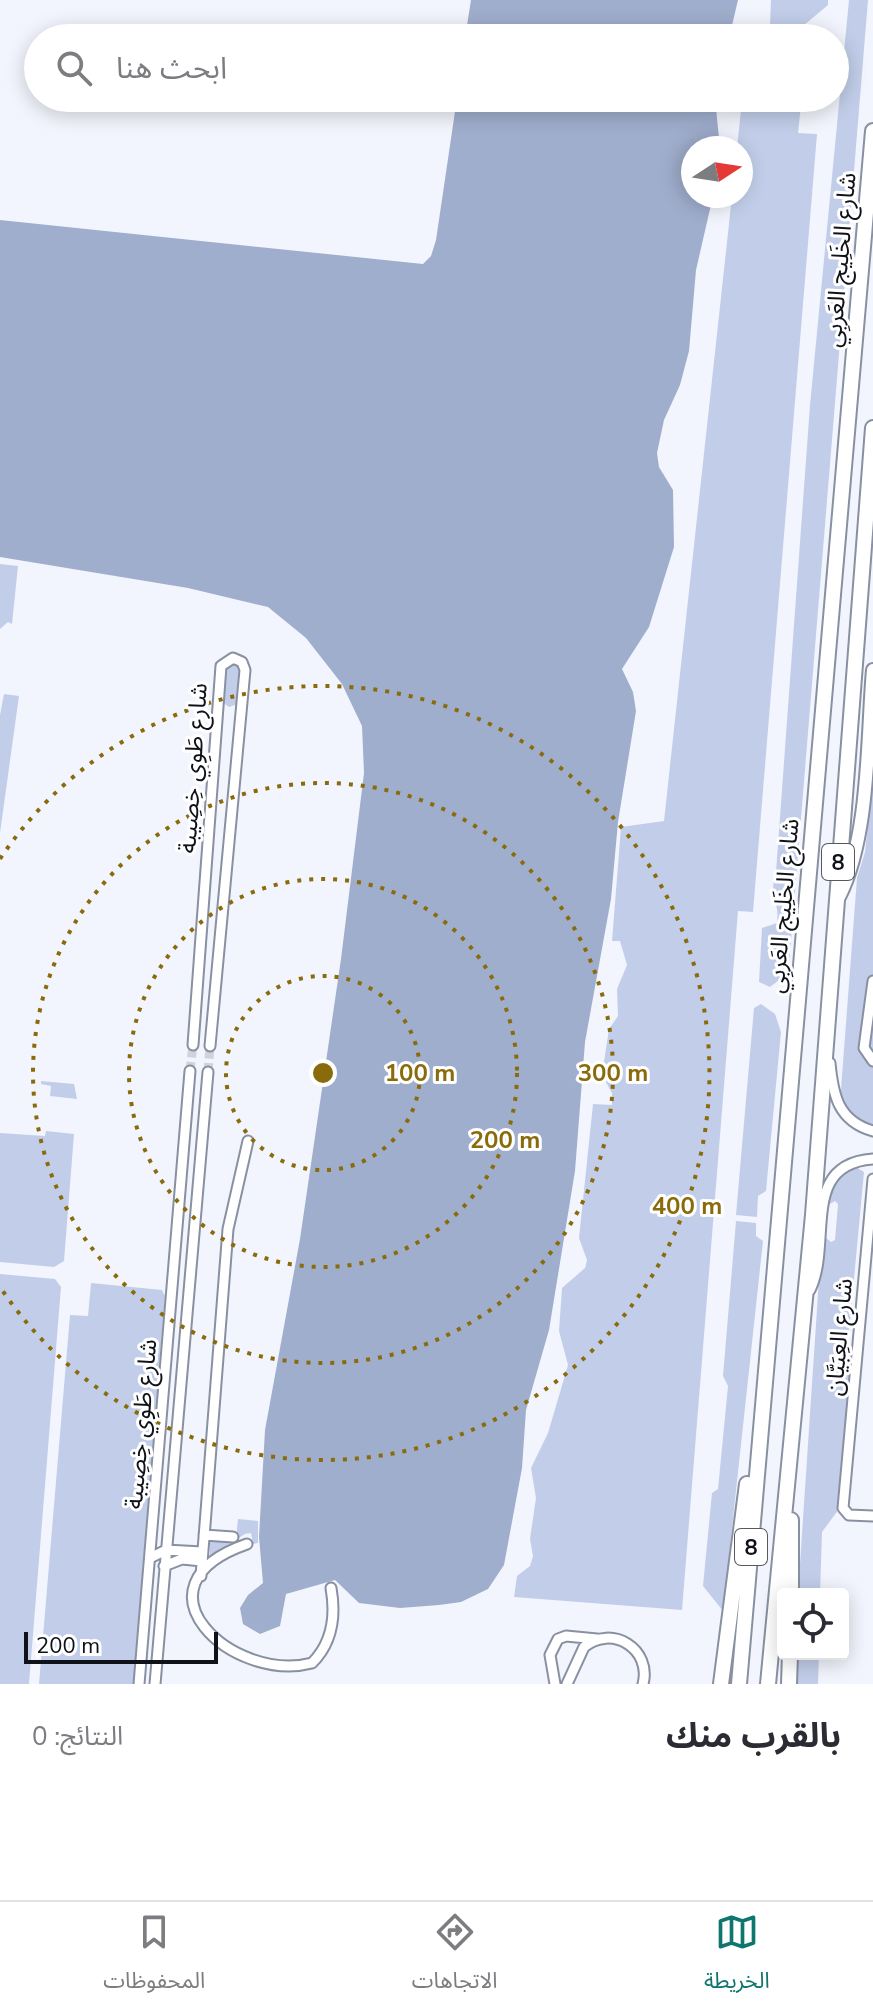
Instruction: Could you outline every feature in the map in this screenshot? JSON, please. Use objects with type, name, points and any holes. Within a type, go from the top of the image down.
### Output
[{"type":"highway","name":"شارع الخَلِيج العَربِي","points":[[739,1684],[873,131]]},
{"type":"highway","name":"8","points":[[768,1684],[806,1296],[873,428]]},
{"type":"highway","points":[[721,1684],[751,1454],[762,1410]]},
{"type":"highway","points":[[788,1487],[791,1588]]},
{"type":"highway","points":[[789,1684],[790,1660]]},
{"type":"main road","points":[[835,903],[847,878],[860,820],[873,670]]},
{"type":"street","name":"شارع طَوِي خِصِيبة","points":[[193,1045],[221,666],[233,658],[242,662],[245,670],[210,1046]]},
{"type":"street","points":[[218,716],[240,717]]},
{"type":"street","points":[[873,981],[864,1048],[873,1061]]},
{"type":"street","points":[[827,1029],[837,1103],[848,1119],[873,1131]]},
{"type":"street","name":"شارع طَوِي خِصِيبة","points":[[139,1684],[190,1071]]},
{"type":"street","name":"شارع طَوِي خِصِيبة","points":[[155,1684],[208,1072]]},
{"type":"street","points":[[190,1083],[207,1084]]},
{"type":"street","points":[[198,1637],[193,1606],[201,1576],[228,1229],[248,1141]]},
{"type":"street","points":[[806,1296],[817,1268],[825,1190],[835,1172],[852,1162],[873,1159]]},
{"type":"street","name":"شارع العِبَيَّان","points":[[852,1162],[866,1168],[873,1180],[846,1496],[850,1510],[870,1516]]},
{"type":"street","points":[[204,1535],[233,1537]]},
{"type":"street","points":[[201,1576],[221,1555],[247,1544]]},
{"type":"street","points":[[150,1558],[166,1550],[202,1556]]},
{"type":"street","points":[[164,1566],[202,1556]]},
{"type":"street","points":[[288,1678],[315,1660],[330,1637],[334,1604],[331,1588]]},
{"type":"street","points":[[555,1684],[550,1655],[558,1639],[566,1636],[622,1639],[637,1650],[644,1663],[643,1684]]},
{"type":"street","points":[[567,1684],[584,1647],[597,1639]]},
{"type":"shaded area","points":[[471,0],[738,0],[732,24],[467,24]]},
{"type":"shaded area","points":[[771,0],[828,0],[828,5],[805,24],[770,24]]},
{"type":"shaded area","points":[[849,0],[868,0],[789,965],[783,977],[770,987],[759,982],[762,928],[777,923],[773,887],[810,405],[838,112],[849,112]]},
{"type":"shaded area","points":[[455,112],[716,112],[719,136],[681,136],[681,208],[710,208],[696,270],[689,351],[680,385],[664,420],[657,453],[659,467],[673,490],[674,547],[649,627],[622,669],[633,692],[636,711],[618,822],[611,899],[585,1042],[575,1171],[549,1330],[526,1410],[522,1468],[504,1565],[488,1589],[461,1602],[439,1605],[400,1608],[359,1603],[335,1580],[286,1594],[280,1626],[260,1634],[243,1624],[240,1608],[248,1595],[263,1583],[259,1537],[265,1430],[300,1239],[341,959],[364,773],[362,726],[342,684],[306,638],[268,607],[188,588],[0,557],[0,220],[423,264],[431,256]]},
{"type":"shaded area","points":[[741,112],[800,112],[798,133],[817,134],[753,912],[738,911],[682,1610],[514,1597],[517,1576],[530,1566],[533,1556],[530,1539],[536,1498],[531,1468],[548,1433],[568,1365],[559,1331],[562,1288],[585,1268],[587,1260],[579,1238],[593,1104],[612,1105],[612,1093],[602,1075],[609,1029],[618,1016],[617,989],[627,965],[620,941],[612,941],[621,827],[664,821],[731,208],[753,208],[753,136],[738,136]]},
{"type":"shaded area","points":[[0,564],[18,566],[12,624],[8,622],[0,629]]},
{"type":"shaded area","points":[[229,662],[241,665],[238,704],[229,707],[222,702],[223,669]]},
{"type":"shaded area","points":[[4,694],[19,696],[0,833],[0,715]]},
{"type":"shaded area","points":[[873,779],[873,1126],[850,1117],[837,1094],[841,1089],[857,878],[865,852]]},
{"type":"shaded area","points":[[761,1004],[775,1014],[781,1032],[766,1191],[758,1196],[757,1217],[736,1215],[754,1008]]},
{"type":"shaded area","points":[[41,1081],[74,1084],[77,1099],[50,1096],[51,1086],[41,1084]]},
{"type":"shaded area","points":[[46,1131],[74,1134],[64,1261],[54,1267],[0,1262],[0,1133],[45,1136]]},
{"type":"shaded area","points":[[856,1167],[864,1172],[847,1354],[851,1377],[842,1505],[822,1532],[820,1588],[798,1588],[821,1249],[826,1238],[831,1242],[835,1240],[838,1204],[835,1201],[830,1204],[834,1186],[845,1172]]},
{"type":"shaded area","points":[[736,1221],[756,1223],[756,1236],[763,1241],[723,1611],[703,1586],[712,1493],[718,1489],[728,1386],[723,1376]]},
{"type":"shaded area","points":[[0,1274],[55,1279],[61,1287],[29,1684],[0,1684]]},
{"type":"shaded area","points":[[91,1283],[162,1290],[165,1296],[133,1684],[39,1684],[70,1315],[88,1316]]},
{"type":"shaded area","points":[[238,1519],[258,1521],[258,1543],[253,1544],[251,1533],[245,1534],[210,1556],[210,1538],[236,1539]]},
{"type":"shaded area","points":[[797,1660],[819,1660],[818,1684],[796,1684]]},
{"type":"tunnel","points":[[190,1071],[193,1045]]},
{"type":"tunnel","points":[[208,1072],[210,1046]]}]
